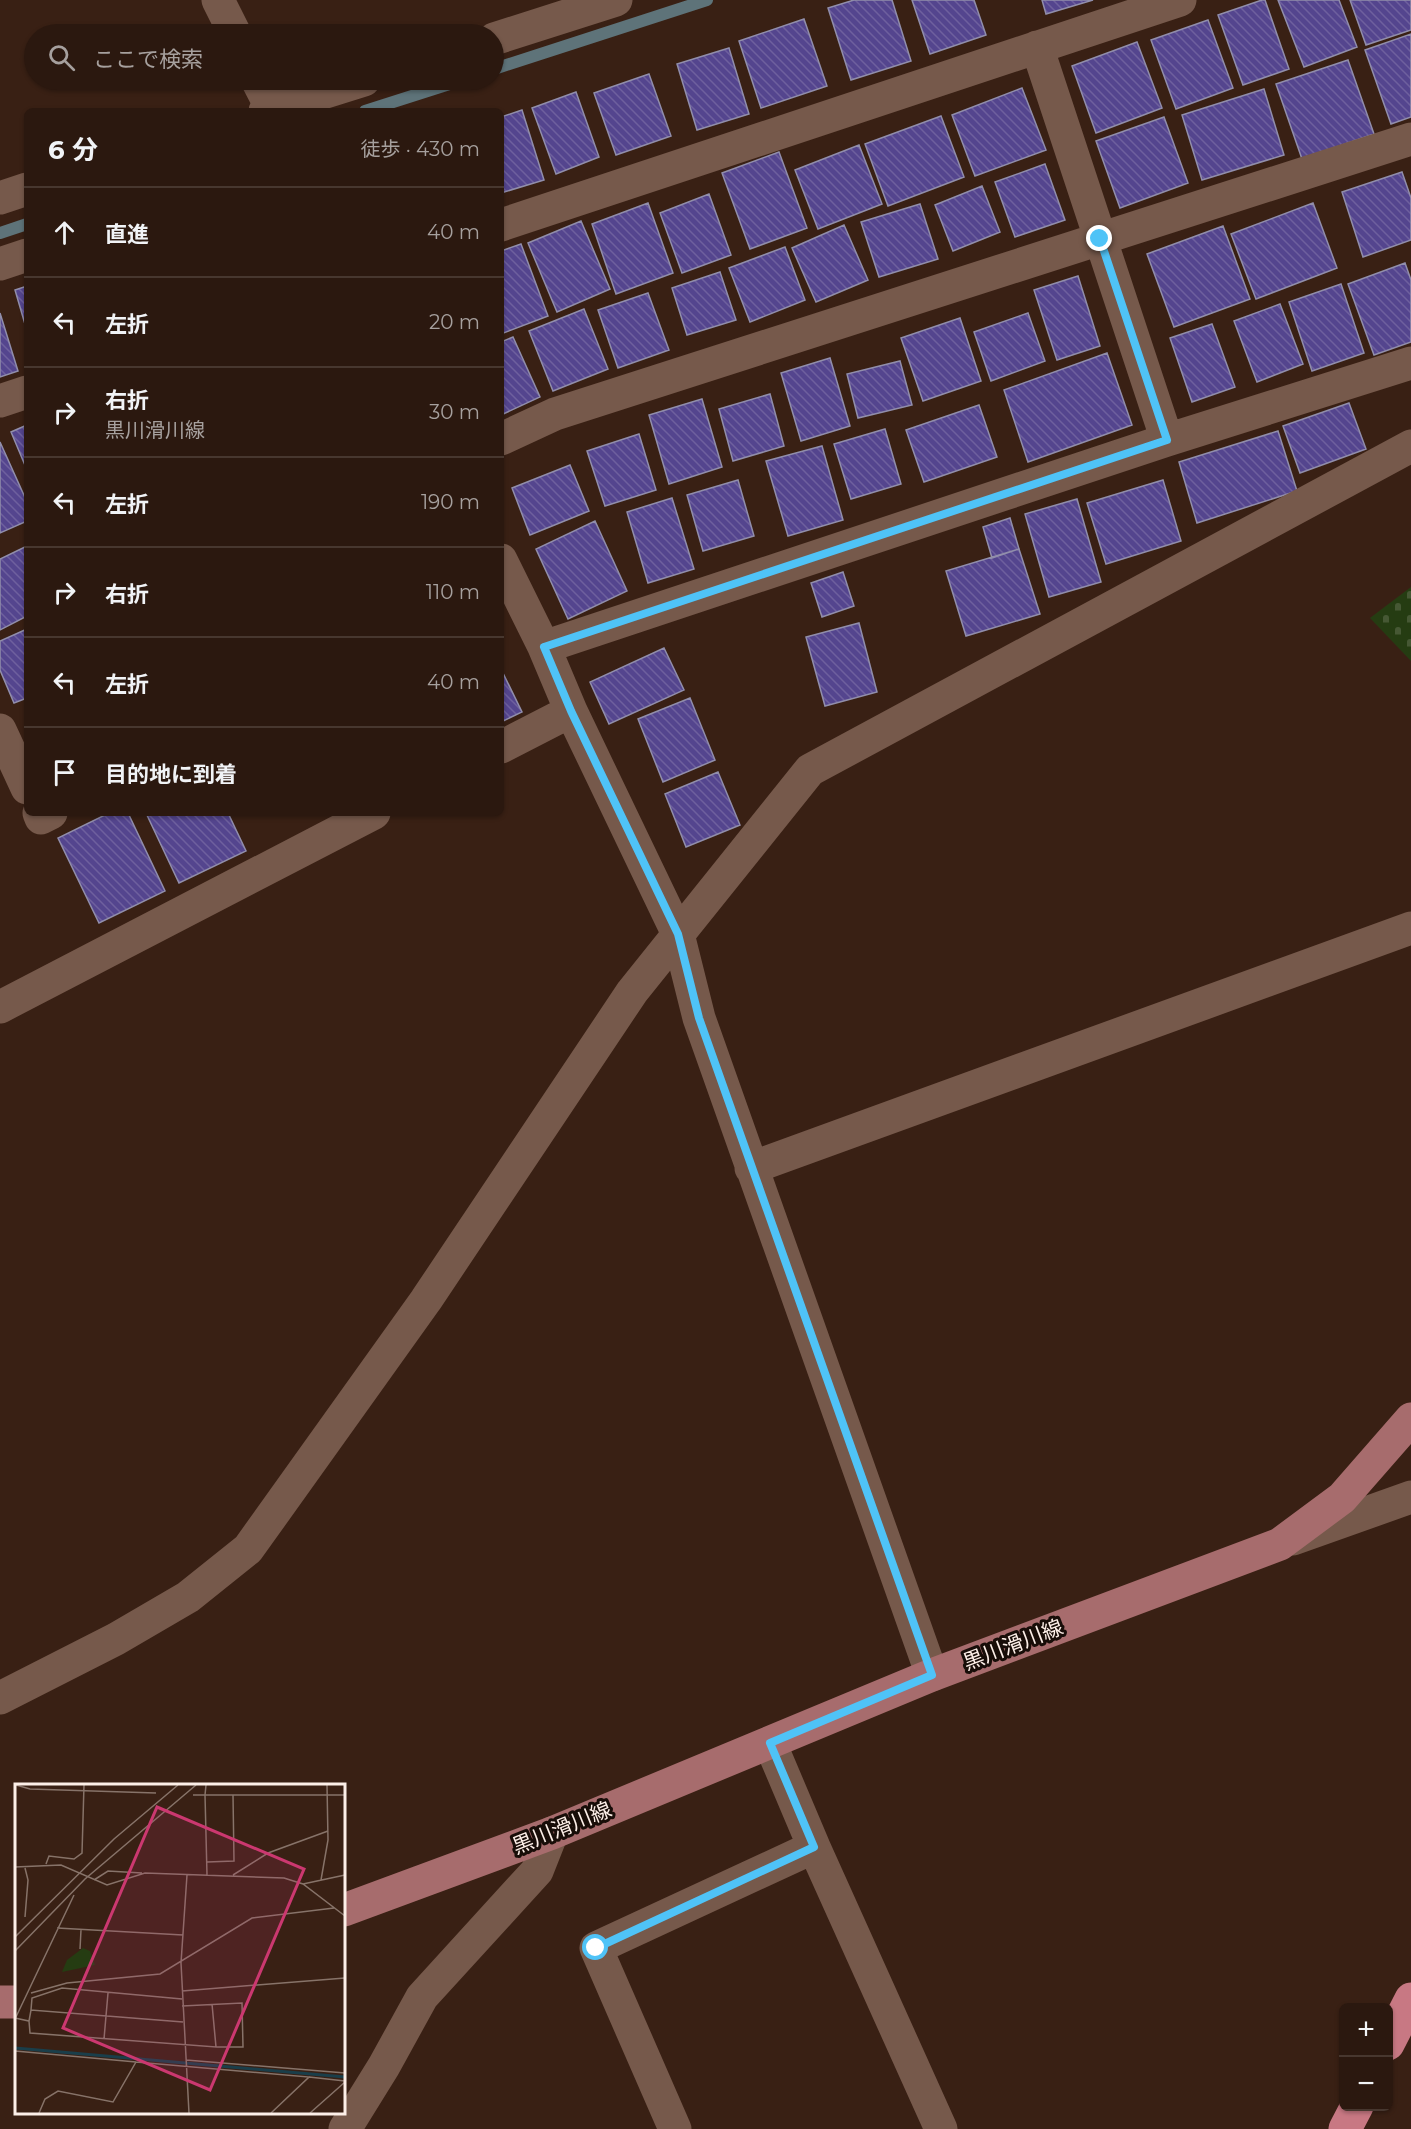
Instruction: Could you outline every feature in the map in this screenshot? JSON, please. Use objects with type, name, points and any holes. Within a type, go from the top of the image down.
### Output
[{"type":"highway","points":[[1393,2036],[1411,2000]]},
{"type":"highway","points":[[1345,2129],[1354,2111]]},
{"type":"main road","name":"黒川滑川線","points":[[345,1910],[552,1833],[932,1675],[1280,1544],[1342,1498],[1411,1419]]},
{"type":"street","points":[[218,0],[230,24]]},
{"type":"street","points":[[504,36],[616,0]]},
{"type":"street","points":[[504,224],[1180,0]]},
{"type":"street","points":[[1037,46],[1167,440]]},
{"type":"street","points":[[261,90],[269,108]]},
{"type":"street","points":[[276,108],[333,90]]},
{"type":"street","points":[[504,437],[555,414],[1411,139]]},
{"type":"street","points":[[0,198],[24,190]]},
{"type":"street","points":[[0,264],[24,256]]},
{"type":"street","points":[[544,647],[1167,440],[1411,363]]},
{"type":"street","points":[[0,401],[24,393]]},
{"type":"street","points":[[0,1698],[116,1639],[188,1597],[248,1549],[426,1300],[632,992],[810,770],[1411,446]]},
{"type":"street","points":[[504,575],[508,593],[544,647],[571,711],[678,934],[699,1018],[932,1675]]},
{"type":"street","points":[[504,745],[571,711]]},
{"type":"street","points":[[0,730],[24,782]]},
{"type":"street","points":[[0,1007],[368,816]]},
{"type":"street","points":[[751,1168],[1411,928]]},
{"type":"street","points":[[1280,1544],[1411,1497]]},
{"type":"street","points":[[770,1743],[814,1847],[941,2129]]},
{"type":"street","points":[[345,2129],[384,2066],[422,1997],[537,1871],[552,1833]]},
{"type":"street","points":[[675,2129],[596,1948],[814,1847]]},
{"type":"green space","points":[[1411,587],[1411,661],[1370,618]]},
{"type":"building","points":[[854,0],[892,0],[911,61],[851,80],[828,8]]},
{"type":"building","points":[[912,0],[974,0],[986,35],[930,54]]},
{"type":"building","points":[[1042,0],[1093,0],[1046,14]]},
{"type":"building","points":[[1265,0],[1289,69],[1243,85],[1218,15]]},
{"type":"building","points":[[1278,0],[1339,0],[1357,47],[1304,67]]},
{"type":"building","points":[[1350,0],[1411,0],[1411,30],[1366,45]]},
{"type":"building","points":[[804,19],[827,86],[761,108],[739,41]]},
{"type":"building","points":[[1208,20],[1233,88],[1176,109],[1151,40]]},
{"type":"building","points":[[1411,34],[1411,117],[1391,124],[1365,50]]},
{"type":"building","points":[[1137,42],[1162,108],[1096,133],[1072,66]]},
{"type":"building","points":[[729,48],[749,114],[697,130],[677,64]]},
{"type":"building","points":[[1348,60],[1374,134],[1302,159],[1276,84]]},
{"type":"building","points":[[649,74],[671,136],[616,155],[594,93]]},
{"type":"building","points":[[1022,88],[1046,150],[975,176],[952,115]]},
{"type":"building","points":[[1264,89],[1284,155],[1202,180],[1182,115]]},
{"type":"building","points":[[576,92],[599,157],[556,174],[532,108]]},
{"type":"building","points":[[522,110],[544,180],[504,192],[504,116]]},
{"type":"building","points":[[941,116],[964,177],[888,206],[865,144]]},
{"type":"building","points":[[1164,117],[1188,183],[1120,208],[1096,141]]},
{"type":"building","points":[[859,145],[882,204],[818,229],[795,170]]},
{"type":"building","points":[[779,152],[807,228],[750,249],[722,173]]},
{"type":"building","points":[[1045,164],[1065,220],[1015,237],[995,182]]},
{"type":"building","points":[[1402,172],[1411,198],[1411,240],[1363,257],[1342,192]]},
{"type":"building","points":[[982,186],[1000,232],[953,251],[935,205]]},
{"type":"building","points":[[709,194],[731,255],[682,273],[660,213]]},
{"type":"building","points":[[648,203],[673,273],[616,294],[592,224]]},
{"type":"building","points":[[1313,203],[1337,268],[1256,299],[1231,234]]},
{"type":"building","points":[[920,204],[938,259],[879,277],[861,222]]},
{"type":"building","points":[[581,221],[610,289],[557,312],[528,243]]},
{"type":"building","points":[[844,225],[868,280],[816,302],[792,248]]},
{"type":"building","points":[[1223,226],[1250,299],[1174,327],[1147,254]]},
{"type":"building","points":[[521,244],[548,316],[504,333],[504,250]]},
{"type":"building","points":[[785,247],[805,300],[750,322],[729,268]]},
{"type":"building","points":[[1405,263],[1411,280],[1411,342],[1374,355],[1348,284]]},
{"type":"building","points":[[720,272],[736,320],[687,335],[672,288]]},
{"type":"building","points":[[1078,276],[1100,346],[1057,360],[1034,290]]},
{"type":"building","points":[[1341,284],[1364,353],[1312,371],[1289,302]]},
{"type":"building","points":[[24,287],[24,321],[15,290]]},
{"type":"building","points":[[648,293],[669,350],[618,368],[598,310]]},
{"type":"building","points":[[1280,304],[1303,364],[1257,382],[1234,321]]},
{"type":"building","points":[[584,309],[608,369],[553,391],[529,331]]},
{"type":"building","points":[[0,313],[18,371],[0,377]]},
{"type":"building","points":[[1028,313],[1045,361],[991,381],[974,332]]},
{"type":"building","points":[[960,318],[981,381],[923,401],[901,338]]},
{"type":"building","points":[[1212,324],[1235,387],[1192,402],[1170,338]]},
{"type":"building","points":[[513,337],[540,397],[504,414],[504,341]]},
{"type":"building","points":[[1107,353],[1132,425],[1028,462],[1004,390]]},
{"type":"building","points":[[830,358],[850,426],[801,441],[781,373]]},
{"type":"building","points":[[900,361],[912,405],[858,418],[847,374]]},
{"type":"building","points":[[770,394],[784,446],[733,461],[719,409]]},
{"type":"building","points":[[702,399],[722,467],[669,484],[649,415]]},
{"type":"building","points":[[1349,403],[1366,449],[1300,473],[1283,426]]},
{"type":"building","points":[[979,405],[997,457],[924,482],[906,430]]},
{"type":"building","points":[[24,426],[24,463],[11,432]]},
{"type":"building","points":[[885,429],[901,484],[851,499],[834,444]]},
{"type":"building","points":[[1278,431],[1297,491],[1197,523],[1179,462]]},
{"type":"building","points":[[639,434],[656,490],[605,506],[587,451]]},
{"type":"building","points":[[0,442],[24,495],[24,522],[0,533]]},
{"type":"building","points":[[822,446],[843,520],[788,536],[766,461]]},
{"type":"building","points":[[570,465],[589,511],[530,535],[512,488]]},
{"type":"building","points":[[738,480],[754,536],[703,551],[687,495]]},
{"type":"building","points":[[1163,480],[1181,541],[1106,564],[1087,503]]},
{"type":"building","points":[[672,498],[694,569],[648,583],[627,512]]},
{"type":"building","points":[[1077,499],[1101,582],[1049,597],[1025,514]]},
{"type":"building","points":[[1010,518],[1019,549],[992,558],[983,527]]},
{"type":"building","points":[[595,521],[627,591],[568,619],[536,549]]},
{"type":"building","points":[[24,547],[24,618],[0,630],[0,559]]},
{"type":"building","points":[[1019,549],[1040,614],[966,636],[946,571]]},
{"type":"building","points":[[843,572],[854,606],[822,617],[811,583]]},
{"type":"building","points":[[859,623],[877,692],[825,706],[806,637]]},
{"type":"building","points":[[24,630],[24,699],[14,703],[0,670],[0,641]]},
{"type":"building","points":[[664,648],[684,690],[609,724],[590,682]]},
{"type":"building","points":[[504,675],[522,712],[504,721]]},
{"type":"building","points":[[690,698],[715,760],[663,782],[638,719]]},
{"type":"building","points":[[718,772],[740,825],[686,847],[665,794]]},
{"type":"building","points":[[103,816],[129,816],[165,891],[99,923],[58,838]]},
{"type":"building","points":[[147,816],[229,816],[246,851],[179,883]]},
{"type":"waterway","points":[[504,66],[707,0]]},
{"type":"waterway","points":[[374,108],[431,90]]},
{"type":"waterway","points":[[0,233],[24,225]]},
{"type":"route","points":[[596,1948],[814,1847],[770,1743],[932,1675],[699,1018],[678,934],[571,711],[544,647],[1167,440],[1100,239]]}]
